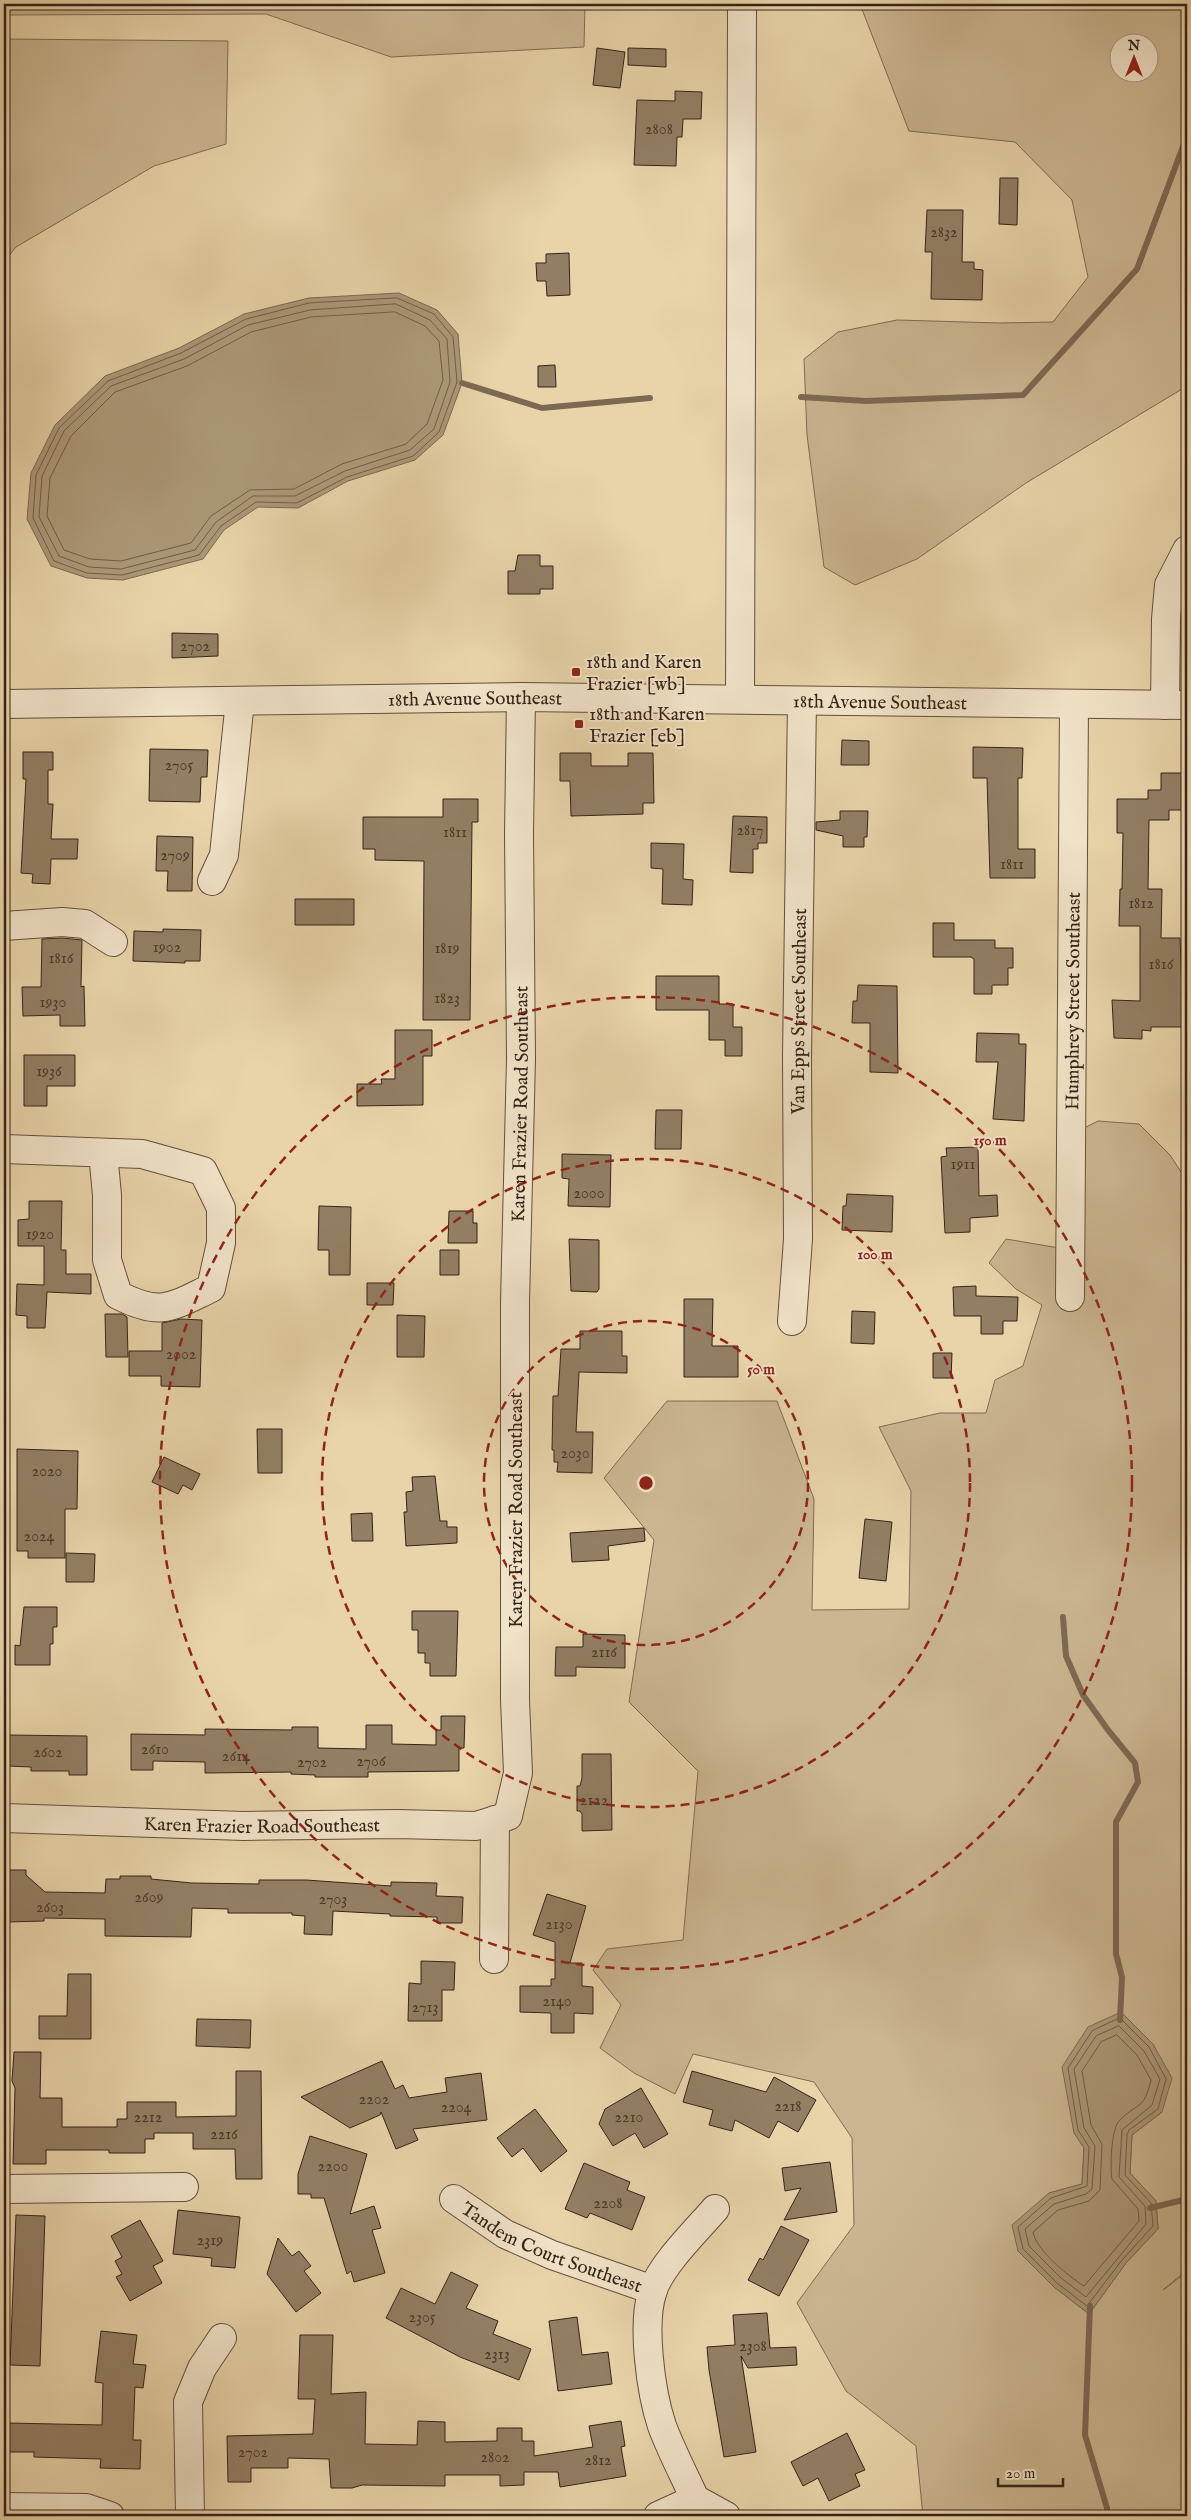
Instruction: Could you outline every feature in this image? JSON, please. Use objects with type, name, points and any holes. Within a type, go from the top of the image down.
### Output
[{"type":"street","points":[[740,699],[742,4]]},
{"type":"street","points":[[1176,705],[1166,619],[1169,585],[1187,550]]},
{"type":"street","name":"18th Avenue Southeast","points":[[4,704],[521,697],[1176,705]]},
{"type":"street","name":"Karen Frazier Road Southeast","points":[[4,1818],[244,1826],[396,1824],[476,1826],[508,1816],[518,1773],[515,1302],[521,1059],[519,834],[521,697]]},
{"type":"street","points":[[212,881],[224,855],[240,701]]},
{"type":"street","name":"Van Epps Street Southeast","points":[[792,1321],[798,1239],[797,1057],[802,701]]},
{"type":"street","name":"Humphrey Street Southeast","points":[[1070,1297],[1074,704]]},
{"type":"street","points":[[4,926],[62,922],[85,924],[113,942]]},
{"type":"street","points":[[4,1149],[142,1154],[203,1171],[220,1208],[220,1243],[211,1288],[171,1307],[141,1307],[118,1295],[107,1260],[108,1195],[103,1153]]},
{"type":"street","points":[[494,1959],[495,1820]]},
{"type":"street","points":[[4,2189],[184,2188]]},
{"type":"street","name":"Tandem Court Southeast","points":[[454,2199],[505,2234],[552,2255],[653,2290]]},
{"type":"street","name":"Tandem Court Southeast","points":[[695,2499],[662,2425],[649,2364],[648,2320],[653,2290],[668,2266],[715,2209]]},
{"type":"street","points":[[190,2516],[188,2402],[202,2368],[222,2338]]},
{"type":"street","points":[[658,2516],[695,2499],[726,2516]]},
{"type":"street","points":[[4,2506],[86,2508],[110,2516]]},
{"type":"shaded area","points":[[4,4],[585,4],[584,47],[391,57],[266,14],[4,15]]},
{"type":"shaded area","points":[[860,4],[1187,4],[1187,386],[1026,483],[917,559],[855,585],[824,567],[807,435],[804,359],[838,332],[897,320],[1000,323],[1053,322],[1088,277],[1072,200],[1015,142],[909,131]]},
{"type":"shaded area","points":[[4,39],[228,41],[226,144],[154,166],[16,247],[4,262]]},
{"type":"shaded area","points":[[1098,1121],[1139,1124],[1170,1155],[1187,1181],[1187,2270],[1163,2290],[1187,2272],[1187,2516],[923,2516],[916,2446],[846,2391],[797,2303],[854,2225],[852,2138],[814,2082],[693,2054],[675,2094],[634,2073],[600,2048],[621,2005],[593,1970],[607,1949],[683,1940],[698,1771],[629,1702],[654,1540],[604,1478],[667,1401],[777,1401],[814,1499],[812,1610],[909,1609],[911,1491],[879,1427],[940,1413],[986,1413],[995,1380],[1023,1366],[1042,1305],[1016,1289],[989,1263],[1006,1239],[1071,1250],[1072,1134]],"holes":[[[1162,2112],[1132,2135],[1130,2173],[1156,2201],[1158,2229],[1126,2263],[1089,2314],[1054,2287],[1018,2251],[1049,2193],[1082,2184],[1084,2147],[1074,2133]]]},
{"type":"water","points":[[399,293],[437,310],[458,334],[462,383],[443,435],[415,460],[348,481],[298,508],[258,507],[224,530],[203,559],[123,580],[87,578],[51,566],[27,519],[31,473],[55,425],[105,376],[179,348],[244,314],[309,298]]},
{"type":"water","points":[[1121,2012],[1153,2044],[1172,2078],[1162,2112],[1132,2135],[1130,2173],[1156,2201],[1158,2229],[1126,2263],[1089,2314],[1054,2287],[1018,2251],[1012,2225],[1049,2193],[1082,2184],[1084,2148],[1074,2133],[1062,2067],[1088,2027]]},
{"type":"building","points":[[597,48],[625,52],[620,88],[593,85]]},
{"type":"building","points":[[628,48],[666,49],[666,67],[628,65]]},
{"type":"building","points":[[675,91],[702,92],[701,119],[683,119],[682,137],[677,137],[676,166],[634,165],[637,100],[675,101]]},
{"type":"building","points":[[1000,178],[1018,178],[1017,225],[999,224]]},
{"type":"building","points":[[927,210],[963,210],[962,262],[974,262],[974,269],[983,270],[982,300],[931,299],[932,252],[925,252]]},
{"type":"building","points":[[569,253],[570,295],[547,296],[546,281],[537,281],[536,263],[546,263],[546,254]]},
{"type":"building","points":[[555,365],[556,387],[538,387],[538,366]]},
{"type":"building","points":[[518,555],[540,555],[540,566],[553,566],[553,589],[540,589],[540,594],[508,594],[508,571],[515,571]]},
{"type":"building","points":[[1182,614],[1187,614],[1187,643],[1181,643]]},
{"type":"building","points":[[172,633],[218,634],[218,656],[172,658]]},
{"type":"building","points":[[842,740],[869,741],[869,765],[841,765]]},
{"type":"building","points":[[973,747],[1023,748],[1022,778],[1018,778],[1018,849],[1035,849],[1035,878],[990,878],[987,778],[973,778]]},
{"type":"building","points":[[150,749],[208,750],[207,777],[201,777],[200,802],[149,801]]},
{"type":"building","points":[[23,752],[53,752],[53,770],[48,770],[48,804],[53,804],[51,839],[78,839],[77,859],[51,859],[50,884],[32,883],[33,874],[21,873],[26,779],[23,779]]},
{"type":"building","points":[[560,753],[591,753],[591,766],[628,766],[628,753],[653,753],[654,803],[643,803],[643,814],[571,816],[570,781],[560,781]]},
{"type":"building","points":[[1161,773],[1187,773],[1187,810],[1169,810],[1169,820],[1149,820],[1148,889],[1162,889],[1161,938],[1180,938],[1182,989],[1187,989],[1187,1027],[1151,1027],[1151,1031],[1142,1030],[1142,1039],[1114,1038],[1112,1000],[1140,1001],[1140,926],[1119,926],[1123,833],[1117,833],[1117,799],[1148,799],[1148,790],[1161,790]]},
{"type":"building","points":[[443,799],[478,799],[478,822],[472,822],[470,1020],[423,1020],[424,861],[375,860],[375,849],[363,849],[363,817],[443,817]]},
{"type":"building","points":[[840,811],[868,811],[867,837],[864,837],[864,847],[843,847],[843,836],[816,830],[816,822],[840,820]]},
{"type":"building","points":[[733,816],[767,817],[767,843],[758,843],[758,849],[753,849],[753,873],[730,872]]},
{"type":"building","points":[[157,836],[193,837],[192,891],[167,891],[168,871],[156,871]]},
{"type":"building","points":[[651,843],[684,844],[683,879],[693,880],[692,905],[662,904],[663,869],[651,868]]},
{"type":"building","points":[[295,899],[354,899],[354,925],[295,925]]},
{"type":"building","points":[[933,923],[954,923],[954,940],[995,940],[995,948],[1013,948],[1013,968],[1008,968],[1008,985],[992,985],[992,994],[974,994],[974,959],[971,957],[933,957]]},
{"type":"building","points":[[163,929],[201,930],[200,961],[185,961],[185,963],[133,961],[134,931],[163,932]]},
{"type":"building","points":[[42,939],[82,940],[81,987],[84,986],[85,1026],[60,1026],[60,1015],[23,1016],[22,987],[41,987]]},
{"type":"building","points":[[656,976],[719,976],[719,1004],[733,1004],[733,1027],[742,1027],[742,1056],[725,1056],[725,1040],[709,1040],[709,1010],[656,1010]]},
{"type":"building","points":[[858,985],[897,986],[898,1073],[870,1072],[870,1023],[852,1023],[853,1001],[857,1001]]},
{"type":"building","points":[[395,1030],[432,1030],[432,1056],[423,1056],[423,1105],[357,1106],[357,1084],[382,1084],[381,1079],[395,1079]]},
{"type":"building","points":[[977,1033],[1019,1034],[1019,1044],[1026,1044],[1024,1121],[993,1119],[998,1062],[976,1062]]},
{"type":"building","points":[[24,1055],[75,1055],[75,1086],[47,1086],[47,1106],[24,1106]]},
{"type":"building","points":[[656,1110],[682,1110],[681,1149],[655,1149]]},
{"type":"building","points":[[978,1147],[979,1196],[997,1195],[998,1216],[970,1218],[970,1232],[945,1233],[941,1157],[947,1156],[946,1148]]},
{"type":"building","points":[[562,1154],[611,1155],[610,1207],[568,1206],[569,1179],[562,1178]]},
{"type":"building","points":[[847,1194],[893,1196],[892,1232],[842,1230],[843,1206],[846,1206]]},
{"type":"building","points":[[29,1201],[62,1201],[61,1250],[66,1250],[66,1274],[91,1274],[91,1294],[47,1292],[45,1328],[27,1328],[27,1316],[16,1315],[17,1284],[44,1285],[44,1246],[18,1246],[18,1220],[29,1219]]},
{"type":"building","points":[[319,1206],[351,1207],[350,1275],[329,1275],[329,1250],[318,1250]]},
{"type":"building","points":[[449,1211],[473,1211],[473,1223],[477,1223],[477,1243],[448,1243]]},
{"type":"building","points":[[569,1239],[599,1240],[599,1289],[597,1292],[571,1291]]},
{"type":"building","points":[[440,1250],[459,1250],[459,1275],[440,1275]]},
{"type":"building","points":[[367,1283],[394,1283],[393,1305],[367,1305]]},
{"type":"building","points":[[976,1286],[976,1296],[1018,1297],[1017,1321],[1003,1321],[1003,1334],[981,1334],[981,1316],[954,1316],[953,1287]]},
{"type":"building","points":[[684,1299],[713,1299],[712,1346],[738,1346],[738,1377],[684,1377]]},
{"type":"building","points":[[852,1311],[875,1312],[874,1344],[851,1343]]},
{"type":"building","points":[[105,1314],[122,1314],[127,1317],[128,1357],[106,1357]]},
{"type":"building","points":[[397,1315],[425,1316],[424,1357],[397,1357]]},
{"type":"building","points":[[181,1319],[202,1320],[200,1387],[161,1386],[161,1376],[129,1376],[129,1351],[162,1351],[162,1323]]},
{"type":"building","points":[[580,1331],[622,1331],[622,1356],[627,1356],[627,1373],[579,1372],[576,1432],[593,1432],[592,1473],[557,1472],[558,1462],[554,1462],[554,1450],[552,1450],[553,1396],[558,1396],[561,1349],[580,1349]]},
{"type":"building","points":[[933,1353],[952,1353],[951,1378],[933,1378]]},
{"type":"building","points":[[257,1429],[282,1429],[282,1473],[258,1473]]},
{"type":"building","points":[[17,1449],[78,1451],[77,1509],[65,1509],[65,1558],[28,1558],[28,1551],[17,1551]]},
{"type":"building","points":[[164,1457],[200,1474],[192,1490],[183,1485],[178,1494],[152,1482]]},
{"type":"building","points":[[435,1476],[440,1521],[447,1521],[447,1527],[457,1527],[457,1543],[406,1546],[404,1512],[407,1512],[406,1492],[413,1491],[412,1477]]},
{"type":"building","points":[[372,1513],[373,1541],[352,1541],[351,1514]]},
{"type":"building","points":[[865,1519],[892,1522],[886,1581],[859,1578]]},
{"type":"building","points":[[644,1528],[645,1541],[608,1546],[609,1560],[572,1562],[570,1533]]},
{"type":"building","points":[[66,1553],[95,1554],[94,1582],[66,1582]]},
{"type":"building","points":[[24,1607],[57,1607],[57,1627],[53,1627],[53,1644],[50,1644],[50,1665],[15,1665],[15,1645],[20,1646]]},
{"type":"building","points":[[412,1611],[458,1611],[456,1676],[430,1676],[430,1663],[425,1663],[425,1653],[418,1653],[418,1630],[412,1630]]},
{"type":"building","points":[[583,1634],[625,1635],[625,1668],[576,1667],[576,1676],[555,1676],[556,1647],[583,1647]]},
{"type":"building","points":[[441,1716],[465,1716],[464,1748],[459,1748],[459,1771],[368,1772],[368,1777],[315,1777],[315,1775],[291,1774],[291,1772],[205,1773],[205,1762],[153,1761],[153,1770],[131,1770],[131,1734],[205,1735],[205,1729],[292,1730],[292,1727],[318,1727],[318,1748],[366,1749],[366,1725],[392,1725],[392,1744],[436,1745],[436,1730],[441,1730]]},
{"type":"building","points":[[8,1735],[87,1736],[87,1775],[69,1775],[69,1771],[31,1771],[31,1767],[8,1766]]},
{"type":"building","points":[[582,1754],[611,1754],[612,1830],[582,1831],[582,1814],[580,1811],[577,1811],[577,1786],[580,1786],[582,1778]]},
{"type":"building","points":[[4,1870],[26,1870],[26,1875],[45,1892],[105,1893],[106,1879],[120,1879],[120,1876],[151,1876],[151,1879],[192,1883],[259,1884],[259,1880],[306,1880],[391,1886],[391,1882],[437,1883],[436,1896],[463,1897],[462,1923],[437,1923],[437,1917],[390,1916],[390,1914],[333,1911],[332,1935],[304,1934],[305,1916],[292,1915],[292,1913],[228,1913],[228,1909],[192,1908],[191,1937],[105,1936],[105,1919],[44,1918],[44,1921],[8,1922],[8,1893],[4,1893]]},
{"type":"building","points":[[547,1894],[586,1906],[570,1963],[582,1963],[582,1986],[593,1987],[593,2014],[574,2013],[574,2033],[551,2033],[551,2013],[520,2012],[520,1986],[551,1986],[551,1979],[555,1979],[555,1942],[533,1935]]},
{"type":"building","points":[[421,1961],[455,1962],[454,1990],[442,1990],[442,2021],[408,2021],[409,1983],[421,1984]]},
{"type":"building","points":[[68,1974],[91,1974],[91,2039],[39,2039],[39,2016],[67,2016]]},
{"type":"building","points":[[197,2019],[251,2020],[250,2048],[196,2046]]},
{"type":"building","points":[[14,2052],[41,2052],[40,2098],[62,2098],[62,2127],[117,2127],[117,2119],[127,2119],[127,2102],[176,2102],[176,2117],[236,2116],[236,2071],[261,2071],[262,2179],[236,2179],[235,2149],[193,2149],[193,2133],[154,2133],[154,2139],[145,2139],[145,2153],[109,2153],[109,2150],[46,2150],[46,2164],[13,2164],[15,2088],[12,2081]]},
{"type":"building","points":[[382,2061],[395,2089],[403,2085],[409,2098],[447,2092],[445,2078],[481,2073],[487,2120],[413,2129],[418,2140],[396,2149],[381,2112],[380,2115],[350,2128],[301,2097]]},
{"type":"building","points":[[692,2071],[766,2092],[774,2077],[816,2100],[798,2132],[778,2121],[769,2138],[735,2120],[732,2131],[709,2125],[713,2110],[683,2102]]},
{"type":"building","points":[[641,2088],[668,2134],[644,2148],[635,2133],[613,2146],[599,2124],[605,2109]]},
{"type":"building","points":[[535,2109],[567,2151],[541,2172],[523,2148],[512,2157],[497,2138]]},
{"type":"building","points":[[310,2136],[367,2154],[350,2214],[374,2206],[381,2228],[372,2230],[385,2273],[354,2282],[351,2271],[347,2274],[324,2198],[311,2198],[311,2194],[298,2194],[298,2174]]},
{"type":"building","points":[[830,2162],[837,2212],[784,2220],[801,2188],[785,2191],[782,2168]]},
{"type":"building","points":[[584,2163],[630,2182],[627,2190],[645,2197],[632,2230],[590,2213],[587,2218],[565,2209]]},
{"type":"building","points":[[178,2210],[240,2217],[235,2268],[211,2266],[212,2258],[173,2254]]},
{"type":"building","points":[[16,2215],[45,2216],[40,2366],[10,2365]]},
{"type":"building","points":[[140,2220],[163,2261],[153,2266],[162,2283],[130,2301],[116,2277],[122,2274],[115,2261],[122,2257],[111,2236]]},
{"type":"building","points":[[781,2226],[809,2240],[779,2296],[748,2280],[760,2258],[763,2260]]},
{"type":"building","points":[[278,2238],[292,2256],[299,2251],[311,2266],[304,2271],[321,2293],[296,2312],[267,2274]]},
{"type":"building","points":[[451,2272],[478,2285],[466,2308],[498,2321],[493,2334],[531,2349],[519,2380],[460,2357],[386,2318],[401,2288],[435,2304]]},
{"type":"building","points":[[767,2313],[770,2348],[796,2347],[797,2365],[748,2368],[741,2356],[756,2452],[724,2457],[709,2370],[707,2347],[735,2345],[733,2315]]},
{"type":"building","points":[[577,2317],[582,2355],[608,2352],[612,2384],[558,2391],[549,2321]]},
{"type":"building","points":[[101,2331],[137,2335],[133,2364],[146,2365],[143,2388],[135,2387],[133,2440],[141,2440],[140,2469],[100,2468],[101,2459],[34,2457],[34,2452],[6,2452],[8,2423],[102,2425],[103,2383],[95,2382]]},
{"type":"building","points":[[300,2335],[333,2335],[331,2394],[366,2392],[365,2444],[417,2445],[418,2421],[445,2422],[445,2442],[497,2441],[497,2428],[522,2428],[522,2441],[534,2441],[534,2456],[593,2447],[589,2426],[621,2421],[625,2446],[621,2447],[626,2476],[560,2487],[558,2472],[524,2472],[524,2485],[500,2486],[500,2475],[445,2475],[445,2486],[362,2485],[352,2488],[331,2488],[329,2459],[288,2458],[288,2468],[251,2468],[251,2482],[228,2482],[227,2436],[313,2434],[315,2399],[298,2399]]},
{"type":"building","points":[[847,2433],[865,2470],[855,2474],[860,2486],[829,2501],[818,2478],[803,2486],[791,2462]]},
{"type":"waterway","points":[[801,397],[866,401],[1023,395],[1137,269],[1187,136]]},
{"type":"waterway","points":[[462,383],[542,408],[650,398]]},
{"type":"waterway","points":[[1063,1617],[1066,1656],[1083,1695],[1135,1763],[1138,1782],[1116,1822],[1116,1954],[1122,1977],[1120,2020]]},
{"type":"waterway","points":[[1150,2208],[1187,2199]]},
{"type":"waterway","points":[[1090,2306],[1085,2435],[1107,2508],[1107,2516]]},
{"type":"place","name":"18th and Karen Frazier [wb]","points":[[576,672]]},
{"type":"place","name":"18th and Karen Frazier [eb]","points":[[579,724]]}]
